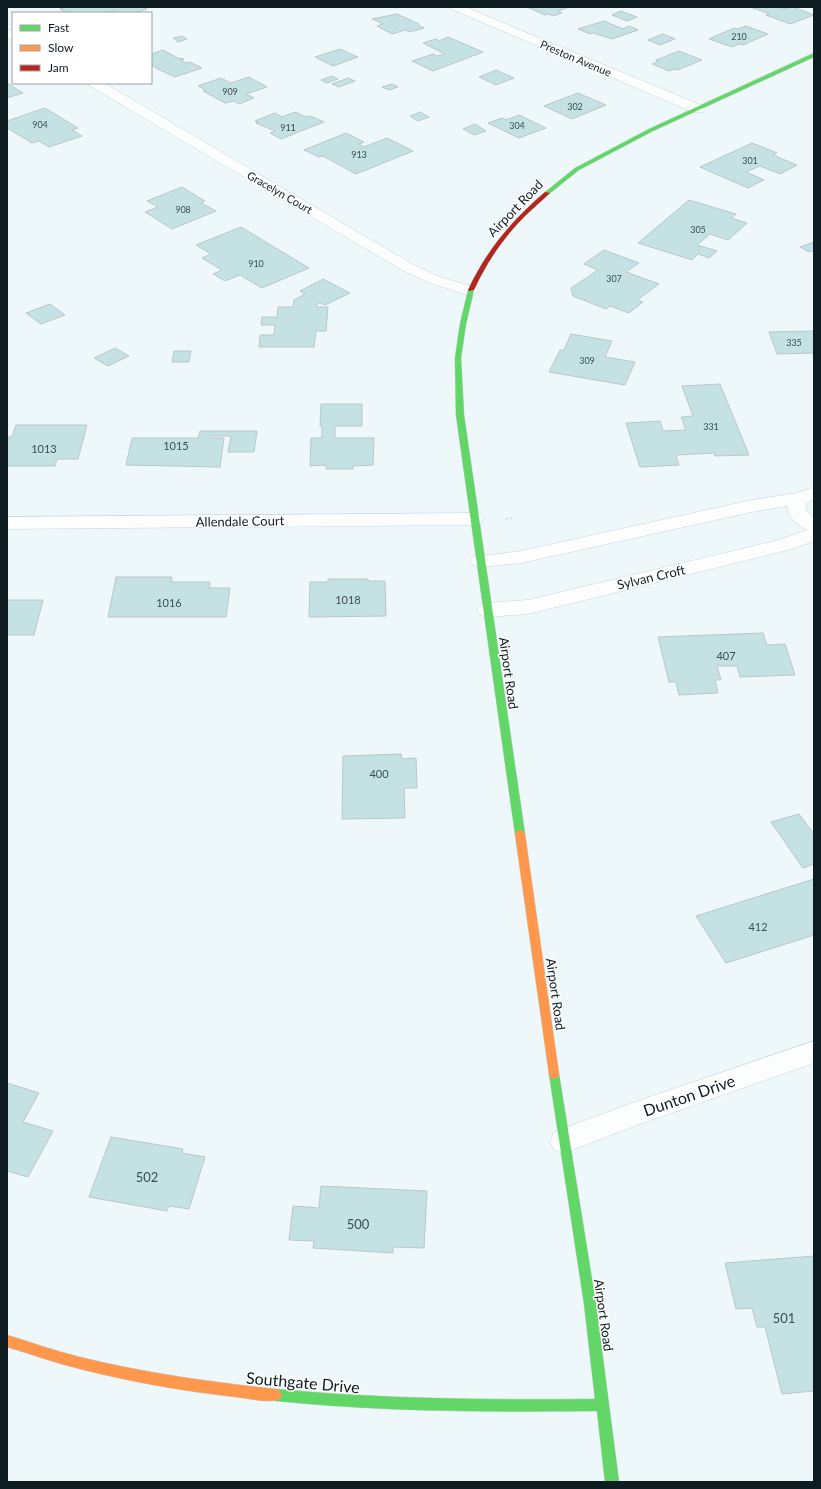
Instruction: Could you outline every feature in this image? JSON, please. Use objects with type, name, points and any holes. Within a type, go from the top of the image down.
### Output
[{"type":"street","name":"Preston Avenue","points":[[455,7],[698,109]]},
{"type":"street","name":"Airport Road","points":[[612,1482],[590,1304],[564,1142],[474,519],[460,415],[458,358],[463,324],[471,291],[479,271],[502,237],[530,207],[577,169],[698,109],[814,55]]},
{"type":"street","name":"Gracelyn Court","points":[[97,84],[408,267],[435,280],[471,291]]},
{"type":"street","points":[[807,496],[796,504],[796,510],[799,517],[814,526]]},
{"type":"street","points":[[480,561],[521,558],[752,506],[807,496]]},
{"type":"street","name":"Allendale Court","points":[[7,523],[474,519]]},
{"type":"street","name":"Sylvan Croft","points":[[487,610],[528,607],[785,545],[814,534]]},
{"type":"street","name":"Dunton Drive","points":[[564,1142],[635,1114],[814,1052]]},
{"type":"street","name":"Southgate Drive","points":[[7,1341],[112,1370],[194,1386],[327,1401],[481,1406],[602,1405]]},
{"type":"building","points":[[65,7],[144,7],[147,9],[136,12],[65,12],[60,9]]},
{"type":"building","points":[[527,7],[569,7],[558,11],[562,13],[553,16],[548,14],[545,15]]},
{"type":"building","points":[[750,7],[777,7],[782,9],[793,7],[814,15],[790,24],[766,15],[770,14]]},
{"type":"building","points":[[621,11],[637,17],[627,21],[612,15]]},
{"type":"building","points":[[397,14],[419,24],[418,25],[424,28],[410,32],[405,30],[392,34],[377,26],[383,24],[372,19]]},
{"type":"building","points":[[604,21],[623,29],[629,26],[638,30],[612,39],[593,33],[590,34],[578,29]]},
{"type":"building","points":[[746,26],[768,34],[743,45],[739,44],[732,47],[709,39],[734,28],[738,29]]},
{"type":"building","points":[[663,34],[675,39],[660,45],[648,40]]},
{"type":"building","points":[[182,36],[187,39],[178,42],[173,38]]},
{"type":"building","points":[[448,37],[483,52],[433,71],[412,61],[433,54],[437,56],[445,54],[423,43],[436,39],[439,41]]},
{"type":"building","points":[[340,49],[358,57],[333,66],[315,57]]},
{"type":"building","points":[[163,50],[178,58],[184,59],[180,60],[186,63],[190,62],[202,68],[175,77],[152,66],[152,54]]},
{"type":"building","points":[[679,51],[702,60],[678,70],[675,69],[669,71],[652,64],[659,61],[656,60]]},
{"type":"building","points":[[496,70],[514,78],[496,85],[479,77]]},
{"type":"building","points":[[332,76],[338,79],[327,83],[321,80]]},
{"type":"building","points":[[249,77],[267,87],[246,94],[254,98],[239,104],[234,101],[225,103],[203,91],[206,90],[198,86],[221,78],[231,83]]},
{"type":"building","points":[[348,78],[355,81],[339,87],[332,84]]},
{"type":"building","points":[[7,83],[23,93],[7,98]]},
{"type":"building","points":[[392,84],[398,87],[389,90],[382,87]]},
{"type":"building","points":[[578,93],[606,105],[572,119],[544,106]]},
{"type":"building","points":[[45,108],[78,128],[72,130],[82,136],[49,147],[39,141],[32,143],[7,128],[7,121]]},
{"type":"building","points":[[295,112],[324,122],[281,139],[270,133],[275,131],[256,123],[258,122],[255,121],[275,113],[282,117]]},
{"type":"building","points":[[420,112],[429,117],[418,121],[410,116]]},
{"type":"building","points":[[519,115],[546,128],[519,138],[488,123],[502,118],[506,120]]},
{"type":"building","points":[[475,124],[486,131],[474,135],[463,129]]},
{"type":"building","points":[[346,133],[364,142],[359,144],[364,147],[387,138],[413,151],[356,174],[323,156],[319,157],[304,150]]},
{"type":"building","points":[[752,143],[777,153],[773,155],[797,165],[780,174],[760,166],[746,172],[764,180],[748,188],[700,167]]},
{"type":"building","points":[[182,187],[205,201],[201,203],[216,211],[172,229],[145,212],[158,207],[147,201]]},
{"type":"building","points":[[689,200],[736,214],[731,218],[747,223],[728,240],[710,234],[697,245],[717,251],[709,258],[698,254],[692,260],[638,243]]},
{"type":"building","points":[[241,227],[309,268],[262,288],[240,275],[225,281],[213,274],[222,270],[202,258],[211,254],[196,245]]},
{"type":"building","points":[[814,242],[814,250],[809,252],[800,247]]},
{"type":"building","points":[[604,250],[639,263],[626,272],[659,284],[637,300],[643,302],[629,313],[610,306],[606,309],[573,296],[571,288],[598,270],[584,264]]},
{"type":"building","points":[[323,279],[350,293],[325,305],[320,303],[316,305],[316,307],[328,307],[326,331],[316,331],[314,347],[259,347],[260,335],[274,335],[275,325],[261,325],[262,317],[277,317],[278,307],[293,307],[294,300],[305,294],[300,291]]},
{"type":"building","points":[[50,304],[65,315],[41,324],[26,313]]},
{"type":"building","points":[[814,331],[814,353],[777,354],[769,332]]},
{"type":"building","points":[[571,334],[612,341],[605,357],[635,362],[625,385],[549,372],[560,350],[564,350]]},
{"type":"building","points":[[115,348],[129,356],[108,366],[94,358]]},
{"type":"building","points":[[174,351],[191,351],[189,362],[172,362]]},
{"type":"building","points":[[720,384],[749,455],[715,456],[714,453],[676,455],[679,465],[640,467],[626,423],[660,421],[663,431],[686,430],[681,417],[693,416],[682,386]]},
{"type":"building","points":[[321,404],[362,404],[362,426],[335,426],[335,438],[374,438],[373,465],[353,466],[353,469],[326,469],[326,465],[310,466],[311,438],[322,438],[322,426],[320,426]]},
{"type":"building","points":[[16,425],[87,425],[78,459],[57,459],[55,466],[7,466],[7,437],[12,437]]},
{"type":"building","points":[[200,431],[257,431],[254,452],[228,452],[231,436],[210,436],[210,438],[224,438],[220,467],[126,465],[132,438],[198,438]]},
{"type":"building","points":[[116,577],[172,577],[171,582],[210,582],[209,588],[230,588],[226,617],[108,617]]},
{"type":"building","points":[[328,579],[368,579],[368,581],[385,581],[386,616],[309,617],[310,582],[328,582]]},
{"type":"building","points":[[7,600],[43,600],[34,635],[7,635]]},
{"type":"building","points":[[763,633],[767,645],[785,644],[795,675],[740,677],[737,666],[717,666],[721,680],[715,680],[718,693],[679,695],[676,682],[669,682],[658,637]]},
{"type":"building","points":[[401,754],[402,759],[416,758],[417,788],[404,788],[405,818],[342,819],[343,756]]},
{"type":"building","points":[[799,814],[814,834],[814,864],[803,868],[771,822]]},
{"type":"building","points":[[814,879],[814,935],[726,963],[696,916]]},
{"type":"building","points":[[7,1083],[39,1093],[23,1122],[53,1131],[28,1177],[7,1171]]},
{"type":"building","points":[[111,1137],[183,1149],[182,1153],[205,1157],[189,1209],[169,1206],[167,1211],[89,1197]]},
{"type":"building","points":[[321,1186],[427,1191],[424,1248],[393,1247],[393,1253],[313,1248],[314,1241],[289,1240],[293,1206],[319,1208]]},
{"type":"building","points":[[814,1256],[814,1391],[782,1394],[765,1327],[757,1327],[752,1308],[736,1309],[725,1263]]},
{"type":"traffic: fast","points":[[547,193],[577,169],[651,130],[814,55]]},
{"type":"traffic: fast","points":[[471,290],[463,324],[458,358],[460,415],[520,834]]},
{"type":"traffic: fast","points":[[554,1074],[590,1304],[612,1482]]},
{"type":"traffic: fast","points":[[276,1395],[398,1404],[602,1405]]},
{"type":"traffic: slow","points":[[520,834],[554,1074]]},
{"type":"traffic: slow","points":[[7,1341],[71,1361],[153,1379],[227,1390],[276,1395]]},
{"type":"traffic: jam","points":[[471,290],[493,249],[523,214],[547,193]]}]
